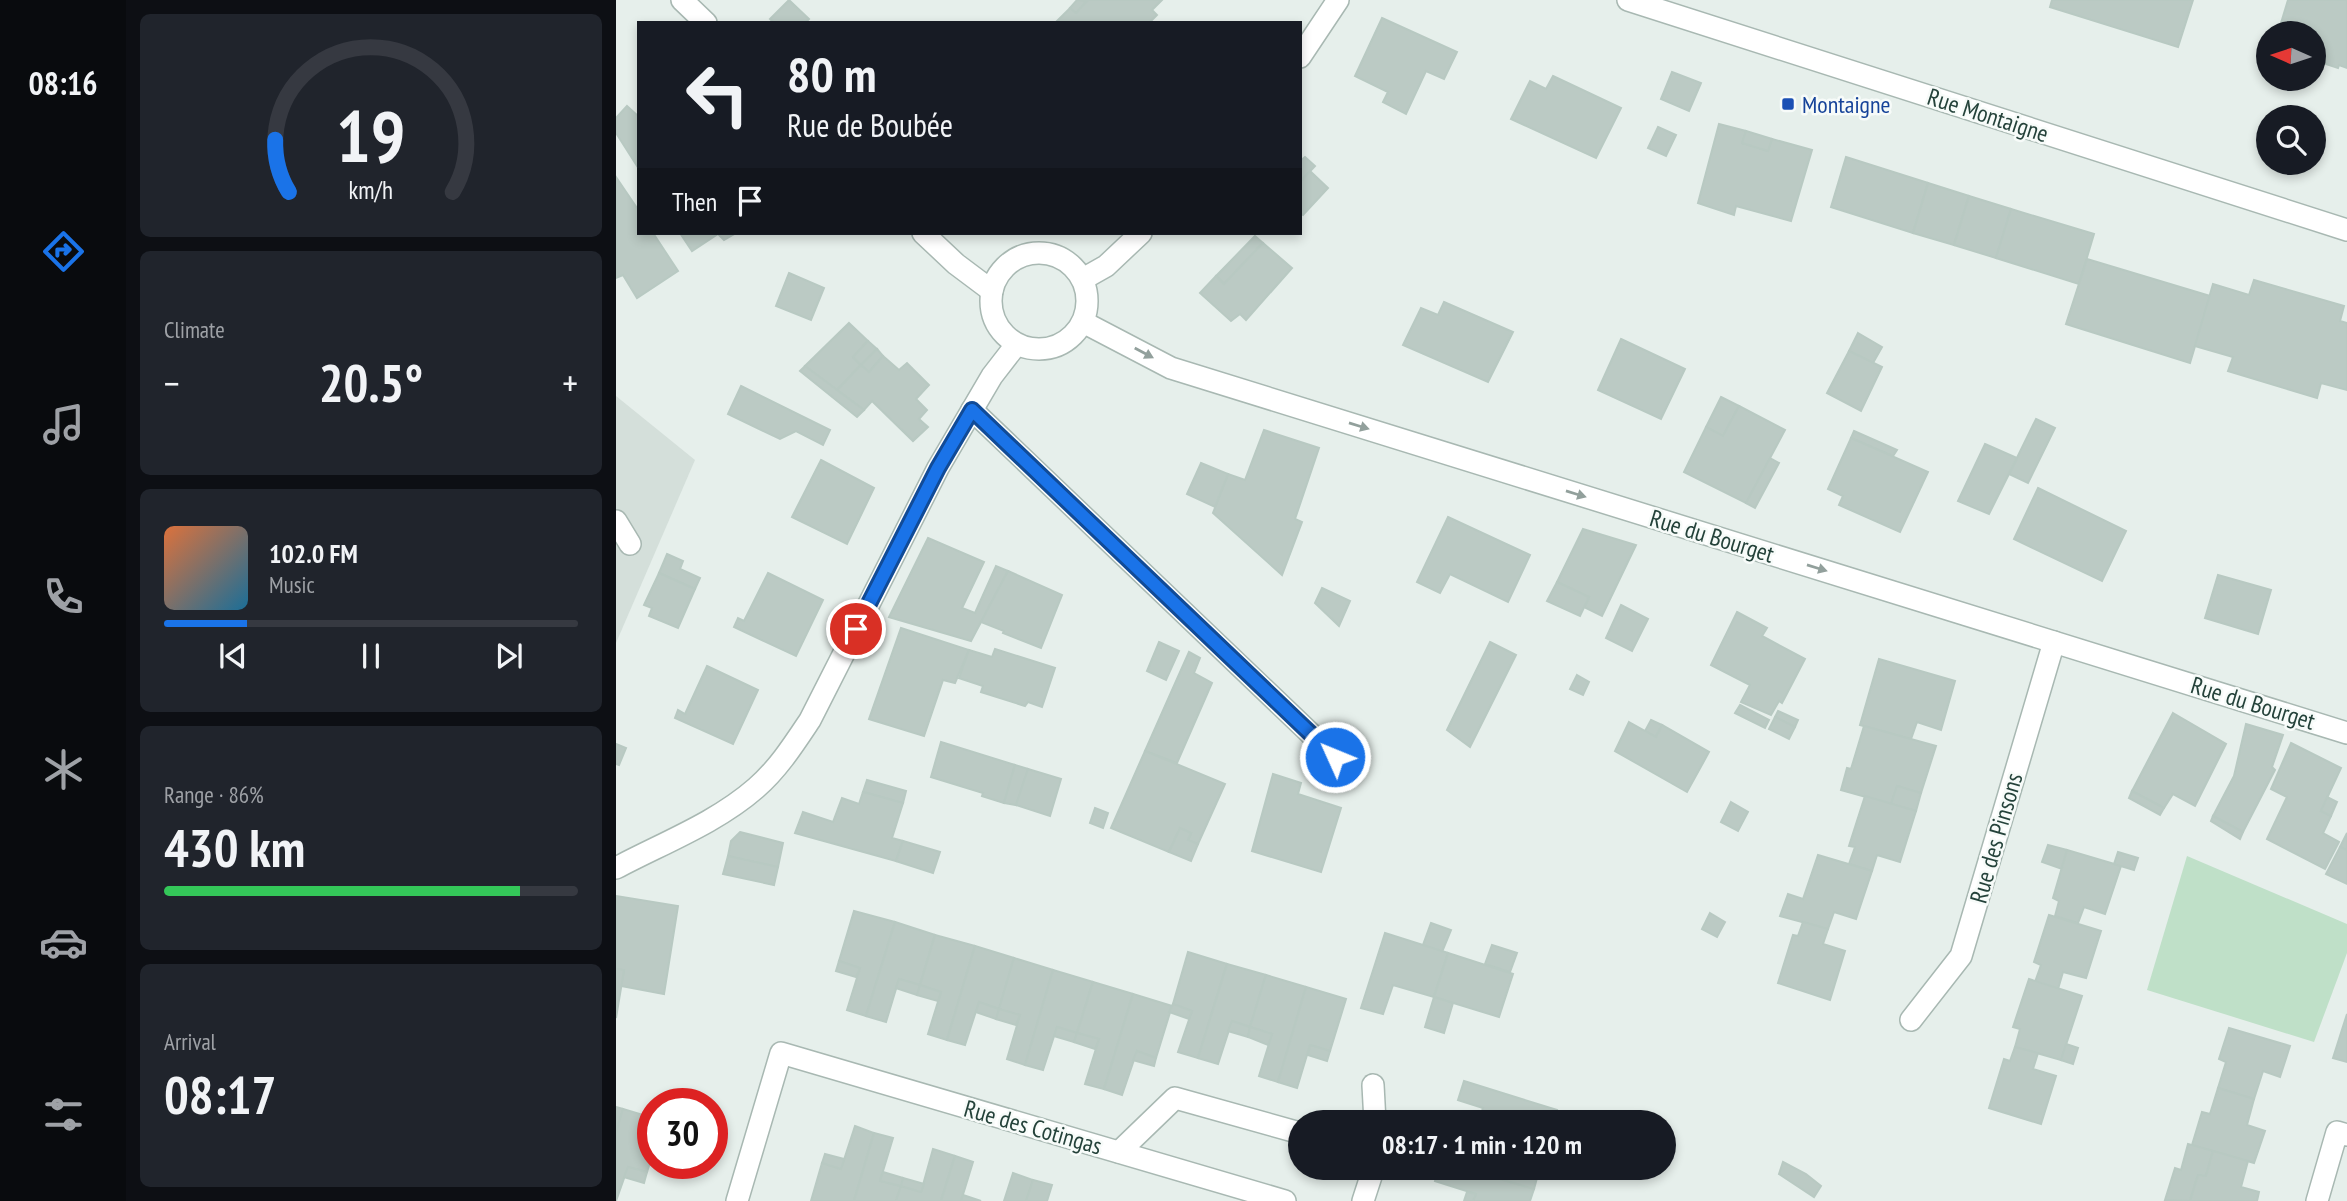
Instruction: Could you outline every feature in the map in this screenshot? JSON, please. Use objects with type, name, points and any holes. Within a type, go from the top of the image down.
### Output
[{"type":"street","points":[[682,0],[704,21]]},
{"type":"street","points":[[1302,54],[1338,0]]},
{"type":"street","name":"Rue Montaigne","points":[[1628,0],[2347,230]]},
{"type":"street","points":[[925,235],[956,264],[992,291]]},
{"type":"street","points":[[1083,279],[1106,266],[1139,235]]},
{"type":"street","points":[[1033,253],[1053,254],[1071,264],[1083,279],[1087,308],[1083,322],[1072,338],[1055,348],[1035,350],[1016,345],[1001,331],[992,312],[992,291],[1000,273],[1014,259],[1033,253]]},
{"type":"street","name":"Rue du Bourget","points":[[1083,322],[1171,368],[2347,733]]},
{"type":"street","points":[[616,867],[727,810],[757,787],[784,758],[810,720],[938,468],[992,376],[1016,345]]},
{"type":"street","points":[[972,410],[1335,757]]},
{"type":"street","points":[[616,521],[630,544]]},
{"type":"street","name":"Rue des Pinsons","points":[[1911,1020],[1961,956],[2054,642]]},
{"type":"street","name":"Rue des Cotingas","points":[[737,1201],[781,1053],[1284,1201]]},
{"type":"street","points":[[1373,1085],[1374,1110]]},
{"type":"street","points":[[1119,1152],[1175,1098],[1288,1130]]},
{"type":"street","points":[[2317,1201],[2337,1132],[2347,1135]]},
{"type":"street","points":[[1363,1201],[1370,1180]]},
{"type":"shaded area","points":[[616,396],[695,460],[616,643]]},
{"type":"green space","points":[[2187,856],[2347,924],[2347,953],[2314,1042],[2147,990]]},
{"type":"building","points":[[789,0],[809,19],[772,21],[770,19]]},
{"type":"building","points":[[1077,0],[1087,1],[1076,13],[1070,8]]},
{"type":"building","points":[[1088,0],[1162,0],[1152,10],[1157,15],[1151,21],[1057,21],[1070,8],[1076,13]]},
{"type":"building","points":[[2052,0],[2193,0],[2178,47],[2050,7]]},
{"type":"building","points":[[2288,0],[2347,0],[2347,68],[2326,64],[2326,21],[2282,21]]},
{"type":"building","points":[[1382,18],[1457,52],[1444,79],[1426,71],[1406,114],[1383,102],[1388,92],[1355,76]]},
{"type":"building","points":[[1672,72],[1701,83],[1689,111],[1661,99]]},
{"type":"building","points":[[1553,76],[1621,108],[1596,158],[1511,119],[1530,81],[1546,89]]},
{"type":"building","points":[[627,106],[637,115],[637,166],[616,133],[616,118]]},
{"type":"building","points":[[1719,124],[1746,131],[1742,143],[1768,151],[1772,139],[1812,150],[1791,221],[1736,206],[1734,215],[1698,203]]},
{"type":"building","points":[[1658,127],[1676,135],[1666,156],[1648,148]]},
{"type":"building","points":[[1746,131],[1772,139],[1768,151],[1742,143]]},
{"type":"building","points":[[1305,157],[1315,166],[1302,180],[1302,159]]},
{"type":"building","points":[[1846,157],[1928,183],[1913,233],[1831,207]]},
{"type":"building","points":[[1310,171],[1328,188],[1303,215],[1302,214],[1302,180]]},
{"type":"building","points":[[616,177],[637,208],[637,235],[654,235],[678,271],[637,298],[623,275],[616,278]]},
{"type":"building","points":[[1928,183],[1969,196],[1954,245],[1913,233]]},
{"type":"building","points":[[1969,196],[2011,209],[1996,258],[1954,245]]},
{"type":"building","points":[[2011,209],[2094,234],[2079,284],[1996,258]]},
{"type":"building","points":[[681,235],[716,235],[692,251]]},
{"type":"building","points":[[719,235],[733,235],[724,240]]},
{"type":"building","points":[[1255,236],[1263,243],[1224,284],[1216,276]]},
{"type":"building","points":[[1263,243],[1292,268],[1246,320],[1240,314],[1231,321],[1200,293],[1216,276],[1224,284]]},
{"type":"building","points":[[2087,259],[2210,296],[2190,363],[2066,324]]},
{"type":"building","points":[[789,273],[824,288],[811,320],[776,306]]},
{"type":"building","points":[[2254,280],[2344,306],[2340,321],[2347,323],[2347,390],[2321,383],[2317,398],[2228,371],[2233,357],[2195,346],[2213,284],[2249,295]]},
{"type":"building","points":[[1444,302],[1513,332],[1488,382],[1403,345],[1421,308],[1438,315]]},
{"type":"building","points":[[849,323],[868,341],[853,357],[861,365],[837,390],[805,366]]},
{"type":"building","points":[[1858,333],[1882,347],[1873,363],[1849,351]]},
{"type":"building","points":[[1621,339],[1685,369],[1661,419],[1598,390]]},
{"type":"building","points":[[868,341],[877,349],[861,365],[853,357]]},
{"type":"building","points":[[877,349],[883,356],[869,372],[861,365]]},
{"type":"building","points":[[1849,351],[1882,367],[1861,411],[1827,393]]},
{"type":"building","points":[[883,356],[899,370],[907,363],[929,385],[916,399],[927,410],[919,419],[928,427],[913,441],[872,401],[864,410],[837,390],[861,365],[869,372]]},
{"type":"building","points":[[805,366],[864,410],[857,417],[800,371]]},
{"type":"building","points":[[741,386],[830,430],[823,445],[796,431],[780,439],[728,414]]},
{"type":"building","points":[[1721,397],[1739,406],[1723,436],[1706,427]]},
{"type":"building","points":[[1739,406],[1785,430],[1746,503],[1684,472],[1706,427],[1723,436]]},
{"type":"building","points":[[2036,419],[2055,428],[2028,483],[2009,474]]},
{"type":"building","points":[[1264,430],[1319,448],[1295,519],[1302,522],[1282,575],[1213,513],[1228,474],[1245,480]]},
{"type":"building","points":[[1854,431],[1897,450],[1893,456],[1851,438]]},
{"type":"building","points":[[1851,438],[1928,472],[1900,532],[1839,505],[1843,496],[1828,489]]},
{"type":"building","points":[[1985,444],[2017,458],[1989,514],[1958,501]]},
{"type":"building","points":[[1770,458],[1779,463],[1755,508],[1746,503]]},
{"type":"building","points":[[821,460],[874,488],[847,544],[792,517]]},
{"type":"building","points":[[1201,463],[1228,474],[1215,507],[1187,494]]},
{"type":"building","points":[[2038,488],[2126,531],[2102,581],[2014,539]]},
{"type":"building","points":[[1448,517],[1530,555],[1508,602],[1450,574],[1440,593],[1417,582]]},
{"type":"building","points":[[1583,529],[1636,545],[1602,616],[1584,607],[1589,597],[1557,582]]},
{"type":"building","points":[[928,538],[984,562],[962,608],[975,613],[996,566],[1008,571],[971,641],[889,617]]},
{"type":"building","points":[[667,554],[683,561],[680,569],[700,578],[695,589],[659,573]]},
{"type":"building","points":[[1008,571],[1062,595],[1041,648],[981,622]]},
{"type":"building","points":[[659,573],[695,589],[678,628],[649,616],[652,608],[644,605]]},
{"type":"building","points":[[768,573],[823,600],[796,656],[734,627],[738,618],[744,621]]},
{"type":"building","points":[[2218,575],[2271,590],[2258,634],[2205,618]]},
{"type":"building","points":[[1557,582],[1589,597],[1580,616],[1547,601]]},
{"type":"building","points":[[1322,588],[1350,601],[1339,626],[1315,603]]},
{"type":"building","points":[[1621,605],[1648,619],[1632,651],[1606,638]]},
{"type":"building","points":[[1737,612],[1767,628],[1762,636],[1805,659],[1782,703],[1779,701],[1771,715],[1741,702],[1750,685],[1711,665]]},
{"type":"building","points":[[901,628],[969,650],[955,683],[943,680],[924,736],[869,719]]},
{"type":"building","points":[[1159,642],[1179,651],[1166,680],[1147,671]]},
{"type":"building","points":[[1490,642],[1516,655],[1470,747],[1447,730]]},
{"type":"building","points":[[995,649],[1055,668],[1042,707],[1028,702],[1025,706],[981,692],[983,686],[959,678],[969,650],[992,657]]},
{"type":"building","points":[[1189,652],[1200,658],[1194,673],[1212,683],[1177,763],[1145,751]]},
{"type":"building","points":[[1879,659],[1955,681],[1941,730],[1917,722],[1911,739],[1860,725]]},
{"type":"building","points":[[707,666],[758,690],[733,744],[675,718],[678,710],[685,714]]},
{"type":"building","points":[[1577,675],[1589,682],[1583,695],[1570,689]]},
{"type":"building","points":[[1740,705],[1769,720],[1765,728],[1735,713]]},
{"type":"building","points":[[1778,711],[1798,720],[1795,727],[1775,717]]},
{"type":"building","points":[[2173,713],[2226,744],[2195,806],[2173,794],[2164,808],[2132,791]]},
{"type":"building","points":[[1775,717],[1795,727],[1789,739],[1769,729]]},
{"type":"building","points":[[1651,720],[1662,725],[1656,737],[1645,731]]},
{"type":"building","points":[[1629,722],[1656,737],[1662,725],[1709,752],[1687,792],[1615,751]]},
{"type":"building","points":[[2246,724],[2283,735],[2272,767],[2275,770],[2243,832],[2213,816],[2234,776]]},
{"type":"building","points":[[1864,726],[1936,746],[1921,793],[1897,786],[1891,804],[1841,790],[1847,768],[1851,769]]},
{"type":"building","points":[[941,742],[1015,765],[1004,803],[982,796],[983,793],[931,777]]},
{"type":"building","points":[[2291,743],[2341,768],[2321,811],[2331,816],[2323,833],[2339,842],[2325,869],[2267,839],[2287,797],[2271,789]]},
{"type":"building","points":[[616,744],[626,748],[619,765],[616,764]]},
{"type":"building","points":[[1145,751],[1225,784],[1198,844],[1188,840],[1191,833],[1180,828],[1169,852],[1111,828]]},
{"type":"building","points":[[1015,765],[1028,769],[1016,805],[1004,803]]},
{"type":"building","points":[[1028,769],[1061,779],[1050,816],[1016,805]]},
{"type":"building","points":[[1273,774],[1301,783],[1298,794],[1341,808],[1321,872],[1252,851]]},
{"type":"building","points":[[867,780],[906,791],[903,803],[863,792]]},
{"type":"building","points":[[1897,786],[1921,793],[1916,811],[1891,804]]},
{"type":"building","points":[[2132,791],[2164,808],[2160,815],[2129,798]]},
{"type":"building","points":[[863,792],[903,803],[892,838],[903,841],[896,861],[795,833],[803,812],[833,822],[842,798],[859,804]]},
{"type":"building","points":[[1865,796],[1916,811],[1900,862],[1877,855],[1872,871],[1849,864],[1855,847],[1849,846]]},
{"type":"building","points":[[2327,797],[2337,802],[2331,816],[2321,811]]},
{"type":"building","points":[[1731,802],[1748,812],[1738,831],[1721,822]]},
{"type":"building","points":[[1095,808],[1108,813],[1103,828],[1090,823]]},
{"type":"building","points":[[2213,816],[2243,832],[2240,839],[2211,821]]},
{"type":"building","points":[[1180,828],[1191,833],[1188,840],[1198,844],[1191,861],[1169,852]]},
{"type":"building","points":[[740,832],[783,843],[778,867],[728,856],[731,841]]},
{"type":"building","points":[[2347,833],[2347,850],[2340,847]]},
{"type":"building","points":[[903,841],[940,852],[933,873],[896,861]]},
{"type":"building","points":[[2048,845],[2067,850],[2062,869],[2042,862]]},
{"type":"building","points":[[2340,847],[2347,850],[2347,884],[2326,874]]},
{"type":"building","points":[[2067,850],[2121,866],[2105,914],[2084,907],[2078,923],[2055,916],[2059,901],[2053,898]]},
{"type":"building","points":[[2118,852],[2138,858],[2134,870],[2114,864]]},
{"type":"building","points":[[1818,855],[1872,871],[1856,919],[1834,912],[1828,929],[1780,916],[1788,894],[1803,899]]},
{"type":"building","points":[[728,856],[778,867],[774,885],[723,874]]},
{"type":"building","points":[[616,896],[678,906],[664,994],[621,986],[624,970],[616,969]]},
{"type":"building","points":[[854,911],[895,922],[866,1016],[847,1010],[860,968],[839,961]]},
{"type":"building","points":[[1710,913],[1725,922],[1717,937],[1702,929]]},
{"type":"building","points":[[2049,915],[2101,931],[2086,978],[2063,972],[2058,989],[2035,982],[2041,965],[2034,962]]},
{"type":"building","points":[[895,922],[935,935],[920,985],[899,979],[886,1022],[866,1016]]},
{"type":"building","points":[[1803,922],[1828,929],[1823,944],[1845,951],[1830,1000],[1778,983],[1793,935],[1798,936]]},
{"type":"building","points":[[1431,923],[1451,930],[1442,952],[1423,945]]},
{"type":"building","points":[[1385,933],[1448,953],[1434,997],[1393,985],[1383,1014],[1361,1008]]},
{"type":"building","points":[[935,935],[975,946],[947,1040],[928,1034],[941,992],[920,985]]},
{"type":"building","points":[[1492,945],[1517,953],[1510,972],[1485,964]]},
{"type":"building","points":[[975,946],[1014,958],[999,1009],[979,1002],[965,1045],[947,1040]]},
{"type":"building","points":[[1188,952],[1227,964],[1198,1058],[1178,1052],[1192,1011],[1173,1004]]},
{"type":"building","points":[[1448,953],[1513,974],[1499,1017],[1434,997]]},
{"type":"building","points":[[1014,958],[1053,970],[1025,1065],[1007,1059],[1020,1015],[999,1009]]},
{"type":"building","points":[[839,961],[860,968],[856,977],[836,971]]},
{"type":"building","points":[[1227,964],[1266,975],[1250,1027],[1232,1021],[1218,1064],[1198,1058]]},
{"type":"building","points":[[616,969],[624,970],[616,1018]]},
{"type":"building","points":[[1053,970],[1093,982],[1077,1033],[1057,1027],[1043,1070],[1025,1065]]},
{"type":"building","points":[[1266,975],[1306,987],[1278,1082],[1259,1076],[1272,1034],[1250,1027]]},
{"type":"building","points":[[899,979],[920,985],[917,995],[896,988]]},
{"type":"building","points":[[2029,979],[2082,996],[2061,1060],[2015,1047],[2020,1029],[2013,1027]]},
{"type":"building","points":[[1093,982],[1133,994],[1104,1089],[1085,1084],[1099,1039],[1077,1033]]},
{"type":"building","points":[[920,985],[941,992],[938,1001],[917,995]]},
{"type":"building","points":[[1306,987],[1346,999],[1330,1051],[1310,1045],[1297,1088],[1278,1082]]},
{"type":"building","points":[[1133,994],[1172,1006],[1156,1058],[1137,1051],[1122,1095],[1104,1089]]},
{"type":"building","points":[[1434,997],[1453,1003],[1444,1033],[1425,1027]]},
{"type":"building","points":[[979,1002],[999,1009],[996,1019],[976,1012]]},
{"type":"building","points":[[1173,1004],[1192,1011],[1189,1019],[1169,1012]]},
{"type":"building","points":[[999,1009],[1020,1015],[1016,1025],[996,1019]]},
{"type":"building","points":[[2347,1014],[2347,1062],[2333,1058]]},
{"type":"building","points":[[1232,1021],[1250,1027],[1248,1037],[1228,1031]]},
{"type":"building","points":[[1057,1027],[1077,1033],[1074,1042],[1054,1036]]},
{"type":"building","points":[[1250,1027],[1272,1034],[1268,1045],[1248,1037]]},
{"type":"building","points":[[2229,1028],[2290,1046],[2280,1077],[2263,1071],[2254,1099],[2218,1088],[2226,1062],[2219,1059]]},
{"type":"building","points":[[1077,1033],[1099,1039],[1095,1049],[1074,1042]]},
{"type":"building","points":[[2066,1044],[2078,1048],[2073,1064],[2061,1060]]},
{"type":"building","points":[[1310,1045],[1330,1051],[1327,1061],[1308,1055]]},
{"type":"building","points":[[2015,1047],[2038,1053],[2033,1069],[2056,1076],[2041,1124],[1989,1108],[2004,1059],[2010,1061]]},
{"type":"building","points":[[1137,1051],[1156,1058],[1154,1066],[1133,1060]]},
{"type":"building","points":[[1464,1081],[1557,1110],[1482,1110],[1483,1108],[1458,1100]]},
{"type":"building","points":[[2218,1088],[2254,1099],[2247,1125],[2265,1131],[2254,1163],[2192,1145],[2202,1112],[2210,1114]]},
{"type":"building","points":[[616,1107],[623,1109],[616,1133]]},
{"type":"building","points":[[623,1109],[637,1113],[637,1169],[628,1167],[616,1201],[616,1133]]},
{"type":"building","points":[[855,1126],[874,1133],[854,1201],[811,1201],[822,1163],[841,1169]]},
{"type":"building","points":[[874,1133],[893,1138],[880,1181],[901,1186],[896,1201],[854,1201]]},
{"type":"building","points":[[2188,1144],[2213,1151],[2206,1176],[2198,1175],[2190,1201],[2165,1200],[2175,1168],[2181,1170]]},
{"type":"building","points":[[933,1149],[955,1156],[941,1201],[896,1201],[901,1186],[921,1192]]},
{"type":"building","points":[[2213,1151],[2248,1161],[2241,1187],[2259,1192],[2257,1201],[2190,1201],[2198,1175],[2206,1176]]},
{"type":"building","points":[[825,1154],[844,1159],[841,1169],[822,1163]]},
{"type":"building","points":[[955,1156],[973,1162],[961,1201],[941,1201]]},
{"type":"building","points":[[1783,1162],[1806,1174],[1821,1186],[1814,1197],[1779,1174]]},
{"type":"building","points":[[628,1167],[637,1169],[637,1179],[645,1179],[644,1183],[624,1177]]},
{"type":"building","points":[[883,1172],[903,1178],[901,1186],[880,1181]]},
{"type":"building","points":[[1013,1173],[1033,1180],[1026,1201],[1004,1201]]},
{"type":"building","points":[[903,1178],[924,1184],[921,1192],[901,1186]]},
{"type":"building","points":[[1033,1180],[1052,1185],[1047,1201],[1026,1201]]},
{"type":"building","points":[[1503,1180],[1534,1189],[1530,1201],[1473,1201],[1476,1194],[1435,1181]]},
{"type":"building","points":[[1503,1180],[1536,1180],[1534,1189]]},
{"type":"building","points":[[1467,1192],[1476,1194],[1473,1201],[1464,1201]]},
{"type":"building","points":[[963,1195],[981,1201],[961,1201]]},
{"type":"place","name":"Montaigne","points":[[1788,104]]},
{"type":"route","points":[[856,629],[938,468],[972,410],[1335,757]]}]
